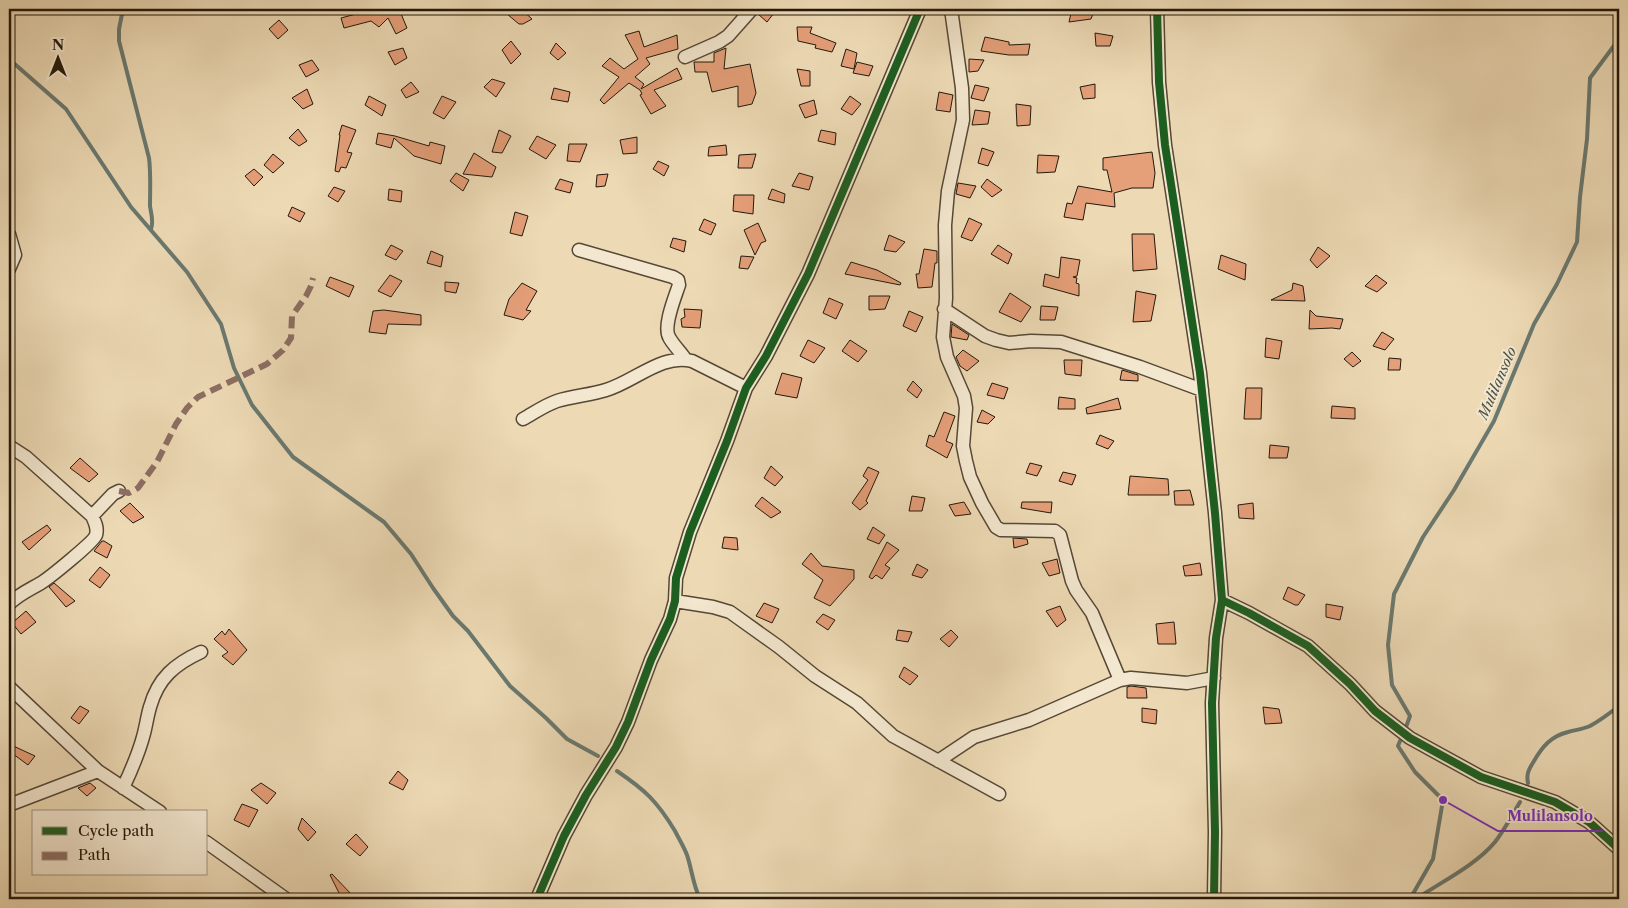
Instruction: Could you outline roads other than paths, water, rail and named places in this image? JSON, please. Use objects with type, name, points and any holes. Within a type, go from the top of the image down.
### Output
[{"type":"street","points":[[685,57],[728,36],[752,9]]},
{"type":"street","points":[[537,899],[564,836],[586,795],[616,747],[670,618],[675,601],[676,578],[690,532],[727,441],[746,388],[766,356],[808,274],[920,9]]},
{"type":"street","points":[[951,9],[962,88],[964,120],[948,191],[945,225],[946,298],[943,337],[947,357],[964,396],[966,408],[963,446],[970,477],[996,527],[1001,530],[1055,532],[1060,535],[1072,581],[1092,613],[1120,680]]},
{"type":"street","points":[[1157,9],[1159,82],[1165,144],[1202,390],[1222,600],[1216,638],[1212,703],[1215,832],[1214,899]]},
{"type":"street","points":[[9,234],[15,255],[9,268]]},
{"type":"street","points":[[579,250],[678,280],[667,331],[669,337],[686,360]]},
{"type":"street","points":[[944,309],[985,336],[996,340],[1009,343],[1047,340],[1061,342],[1140,367],[1202,390]]},
{"type":"street","points":[[523,419],[555,402],[619,386],[673,360],[686,360],[746,388]]},
{"type":"street","points":[[9,446],[26,457],[92,516],[97,534],[94,540],[42,582],[27,589],[9,604]]},
{"type":"street","points":[[92,516],[113,494],[119,492]]},
{"type":"street","points":[[1222,600],[1308,646],[1350,684],[1375,711],[1410,738],[1481,777],[1555,802],[1589,822],[1619,849]]},
{"type":"street","points":[[675,601],[713,607],[730,612],[816,676],[856,703],[893,736],[1000,794]]},
{"type":"street","points":[[123,788],[139,748],[154,695],[168,674],[182,661],[201,652]]},
{"type":"street","points":[[938,761],[974,737],[1029,720],[1120,680],[1131,678],[1187,683],[1214,678]]},
{"type":"street","points":[[9,687],[98,771],[157,810]]},
{"type":"street","points":[[9,805],[98,771]]},
{"type":"street","points":[[208,843],[286,899]]},
{"type":"waterway","points":[[123,9],[119,41],[149,158],[151,229]]},
{"type":"waterway","name":"Mulilansolo","points":[[1406,727],[1410,716],[1392,685],[1388,645],[1394,594],[1423,537],[1454,490],[1494,421],[1534,324],[1557,284],[1577,242],[1587,139],[1590,78],[1619,39]]},
{"type":"waterway","points":[[9,59],[66,109],[131,207],[187,272],[221,324],[234,368],[252,405],[293,457],[384,522],[411,554],[453,616],[468,631],[510,686],[567,739],[598,756]]},
{"type":"waterway","points":[[1528,783],[1529,769],[1540,751],[1548,743],[1557,736],[1590,726],[1619,706]]},
{"type":"waterway","name":"Mulilansolo","points":[[1400,741],[1398,746],[1415,772],[1443,800],[1433,859],[1410,899]]},
{"type":"waterway","points":[[617,771],[650,797],[675,831],[687,855],[700,899]]},
{"type":"waterway","points":[[1416,899],[1468,866],[1487,850],[1499,837],[1520,802]]},
{"type":"place","name":"Mulilansolo","points":[[1443,800]]}]
